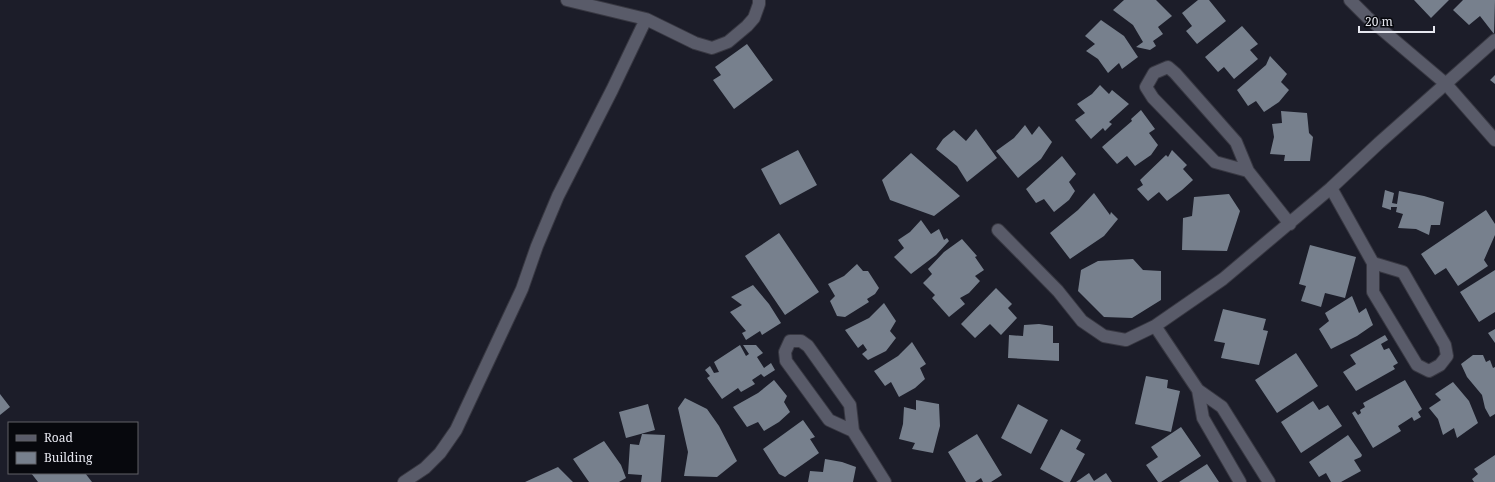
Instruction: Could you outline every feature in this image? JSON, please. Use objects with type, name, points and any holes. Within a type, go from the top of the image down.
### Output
[{"type":"street","points":[[567,0],[646,19],[695,43],[712,48],[728,42],[747,26],[754,18],[759,0]]},
{"type":"street","points":[[1350,0],[1446,84],[1495,140]]},
{"type":"street","points":[[404,482],[425,468],[440,453],[456,430],[522,288],[537,246],[558,196],[646,19]]},
{"type":"street","points":[[998,230],[1058,291],[1082,321],[1104,336],[1126,340],[1155,326],[1223,279],[1331,188],[1379,143],[1495,40]]},
{"type":"street","points":[[1248,171],[1215,162],[1153,98],[1146,87],[1154,72],[1168,67],[1175,73],[1236,142],[1248,171],[1290,224]]},
{"type":"street","points":[[1331,188],[1373,263],[1373,292],[1417,365],[1429,371],[1440,365],[1447,356],[1445,345],[1403,272],[1373,263]]},
{"type":"street","points":[[1155,326],[1198,390],[1222,407],[1269,482]]},
{"type":"street","points":[[853,431],[829,420],[786,361],[785,352],[790,341],[801,340],[808,346],[850,405],[853,431],[885,482]]},
{"type":"street","points":[[1198,390],[1203,418],[1240,482]]},
{"type":"building","points":[[1124,0],[1156,0],[1172,16],[1158,27],[1163,34],[1153,41],[1156,46],[1150,50],[1136,47],[1143,42],[1133,25],[1113,10]]},
{"type":"building","points":[[1198,0],[1209,0],[1226,21],[1197,44],[1186,31],[1192,26],[1182,13]]},
{"type":"building","points":[[1414,0],[1449,0],[1431,18]]},
{"type":"building","points":[[1463,0],[1495,0],[1494,34],[1480,16],[1469,25],[1453,10]]},
{"type":"building","points":[[1101,20],[1124,36],[1138,57],[1122,69],[1119,63],[1108,73],[1098,59],[1086,51],[1095,44],[1085,36]]},
{"type":"building","points":[[1242,26],[1258,44],[1250,50],[1258,59],[1234,79],[1224,67],[1218,72],[1205,57]]},
{"type":"building","points":[[747,44],[773,80],[734,109],[713,80],[721,75],[715,67]]},
{"type":"building","points":[[1270,56],[1287,74],[1281,82],[1289,90],[1279,102],[1264,112],[1256,101],[1248,106],[1237,90],[1266,65]]},
{"type":"building","points":[[1495,75],[1495,84],[1490,80]]},
{"type":"building","points":[[1100,85],[1109,94],[1112,90],[1129,104],[1109,122],[1112,124],[1105,131],[1103,128],[1091,139],[1075,120],[1085,113],[1077,104],[1092,94]]},
{"type":"building","points":[[1141,110],[1155,129],[1149,133],[1158,145],[1151,155],[1135,166],[1127,156],[1117,164],[1102,147],[1132,121],[1131,119]]},
{"type":"building","points":[[1281,111],[1307,113],[1309,133],[1313,137],[1310,161],[1284,161],[1285,155],[1270,154],[1274,137],[1272,124],[1282,123]]},
{"type":"building","points":[[1025,125],[1032,135],[1039,126],[1052,142],[1041,159],[1018,178],[996,151],[1014,138]]},
{"type":"building","points":[[976,129],[997,158],[967,182],[957,166],[936,149],[943,139],[954,130],[966,141]]},
{"type":"building","points":[[798,150],[817,185],[780,205],[761,169]]},
{"type":"building","points":[[1172,150],[1187,165],[1183,169],[1193,180],[1167,201],[1159,192],[1148,201],[1137,189],[1143,185],[1140,180],[1166,155],[1168,157]]},
{"type":"building","points":[[911,153],[960,196],[934,216],[890,200],[882,180]]},
{"type":"building","points":[[1062,156],[1076,174],[1069,182],[1075,191],[1069,200],[1054,212],[1044,199],[1036,203],[1026,189]]},
{"type":"building","points":[[1385,190],[1394,193],[1392,203],[1397,204],[1399,191],[1444,202],[1440,225],[1431,225],[1429,235],[1416,229],[1398,228],[1403,214],[1396,212],[1397,207],[1391,207],[1391,210],[1382,207]]},
{"type":"building","points":[[1094,193],[1110,215],[1111,212],[1118,219],[1104,236],[1070,259],[1050,233],[1078,210]]},
{"type":"building","points":[[1229,194],[1240,211],[1227,251],[1182,250],[1183,218],[1192,216],[1194,197]]},
{"type":"building","points":[[1486,210],[1495,224],[1495,235],[1484,260],[1488,266],[1458,286],[1446,268],[1435,275],[1421,254]]},
{"type":"building","points":[[921,220],[931,234],[939,229],[944,240],[947,238],[949,241],[936,255],[911,274],[894,257],[904,248],[898,240],[910,232]]},
{"type":"building","points":[[779,233],[819,292],[785,315],[745,256]]},
{"type":"building","points":[[962,239],[977,256],[975,257],[984,270],[975,276],[980,281],[969,293],[960,298],[965,304],[949,317],[932,298],[935,295],[923,283],[932,274],[928,269],[944,252]]},
{"type":"building","points":[[1310,245],[1356,257],[1345,298],[1325,293],[1321,307],[1301,301],[1306,286],[1299,284]]},
{"type":"building","points":[[1133,259],[1143,270],[1161,271],[1161,300],[1132,318],[1104,317],[1078,291],[1081,270],[1098,261]]},
{"type":"building","points":[[857,264],[863,271],[868,271],[879,288],[875,294],[867,299],[869,302],[845,317],[837,316],[830,301],[835,296],[828,284],[844,276]]},
{"type":"building","points":[[1495,270],[1495,312],[1479,322],[1460,292]]},
{"type":"building","points":[[753,285],[769,304],[781,323],[762,335],[760,331],[746,340],[742,333],[746,331],[730,312],[742,305],[731,297]]},
{"type":"building","points":[[996,288],[1012,304],[1008,308],[1017,318],[1001,335],[990,324],[975,338],[961,324]]},
{"type":"building","points":[[1352,296],[1359,313],[1366,308],[1373,325],[1357,336],[1331,349],[1319,329],[1329,321],[1325,313]]},
{"type":"building","points":[[884,303],[896,321],[890,331],[896,338],[886,351],[868,360],[862,354],[867,350],[863,344],[858,348],[845,330],[869,318]]},
{"type":"building","points":[[1223,309],[1266,319],[1263,330],[1268,331],[1259,365],[1221,358],[1225,343],[1214,341]]},
{"type":"building","points":[[1039,324],[1053,326],[1053,343],[1059,343],[1059,361],[1008,358],[1009,335],[1023,336],[1024,325]]},
{"type":"building","points":[[1495,329],[1495,343],[1488,333]]},
{"type":"building","points":[[1385,335],[1388,340],[1381,344],[1384,350],[1389,348],[1398,363],[1393,366],[1395,369],[1356,391],[1343,372],[1356,364],[1350,355]]},
{"type":"building","points":[[912,342],[926,364],[920,368],[925,379],[915,388],[899,397],[891,382],[885,386],[874,371],[898,356]]},
{"type":"building","points":[[740,345],[746,356],[749,354],[743,345],[756,345],[763,353],[757,357],[764,368],[771,363],[775,370],[764,377],[761,374],[752,380],[755,384],[741,392],[738,388],[722,399],[707,378],[710,376],[705,370],[710,366],[714,373],[719,372],[714,362]]},
{"type":"building","points":[[1296,353],[1318,386],[1277,413],[1255,380]]},
{"type":"building","points":[[1473,355],[1483,355],[1486,362],[1490,360],[1493,368],[1495,367],[1495,414],[1490,417],[1485,408],[1482,395],[1467,377],[1461,364]]},
{"type":"building","points":[[1146,376],[1168,380],[1167,388],[1180,391],[1171,432],[1135,424]]},
{"type":"building","points":[[774,380],[787,396],[784,402],[790,412],[779,422],[764,431],[758,422],[747,427],[733,407],[758,393]]},
{"type":"building","points":[[1405,380],[1422,409],[1418,412],[1421,417],[1414,421],[1412,417],[1398,426],[1401,431],[1373,448],[1352,413],[1355,411],[1358,415],[1361,413],[1360,410],[1365,407],[1363,403]]},
{"type":"building","points":[[1453,382],[1469,401],[1478,423],[1457,438],[1454,428],[1443,435],[1438,419],[1429,408],[1441,400],[1435,394]]},
{"type":"building","points":[[0,394],[10,407],[0,415]]},
{"type":"building","points":[[685,398],[707,409],[719,426],[737,461],[717,477],[684,476],[688,452],[678,408]]},
{"type":"building","points":[[916,400],[939,404],[940,426],[933,453],[912,449],[915,443],[899,439],[903,424],[904,407],[916,410]]},
{"type":"building","points":[[1313,401],[1319,410],[1328,405],[1342,426],[1301,453],[1281,422]]},
{"type":"building","points":[[648,404],[655,430],[626,438],[619,412]]},
{"type":"building","points":[[1018,404],[1048,420],[1031,454],[1001,438]]},
{"type":"building","points":[[803,420],[815,437],[810,439],[819,453],[785,477],[779,474],[763,449]]},
{"type":"building","points":[[1181,427],[1201,456],[1161,482],[1158,482],[1146,465],[1158,457],[1151,447]]},
{"type":"building","points":[[1061,429],[1081,440],[1076,449],[1085,454],[1070,482],[1064,482],[1040,469]]},
{"type":"building","points":[[642,434],[665,435],[661,482],[641,482],[642,475],[628,474],[630,444],[639,445]]},
{"type":"building","points":[[977,434],[1002,475],[991,482],[983,482],[981,478],[975,482],[966,482],[948,452]]},
{"type":"building","points":[[1348,435],[1362,455],[1354,460],[1361,471],[1341,482],[1331,482],[1326,473],[1319,477],[1309,462]]},
{"type":"building","points":[[604,441],[621,465],[626,478],[619,482],[589,482],[573,459]]},
{"type":"building","points":[[1495,455],[1495,482],[1474,482],[1472,479],[1478,474],[1474,469]]},
{"type":"building","points":[[825,459],[842,462],[856,467],[853,482],[808,482],[810,471],[823,472]]},
{"type":"building","points":[[1207,464],[1219,482],[1179,482]]},
{"type":"building","points":[[558,467],[573,482],[525,482]]},
{"type":"building","points":[[1089,473],[1094,481],[1106,473],[1112,482],[1076,482]]},
{"type":"building","points":[[32,474],[86,474],[92,482],[38,482]]}]
